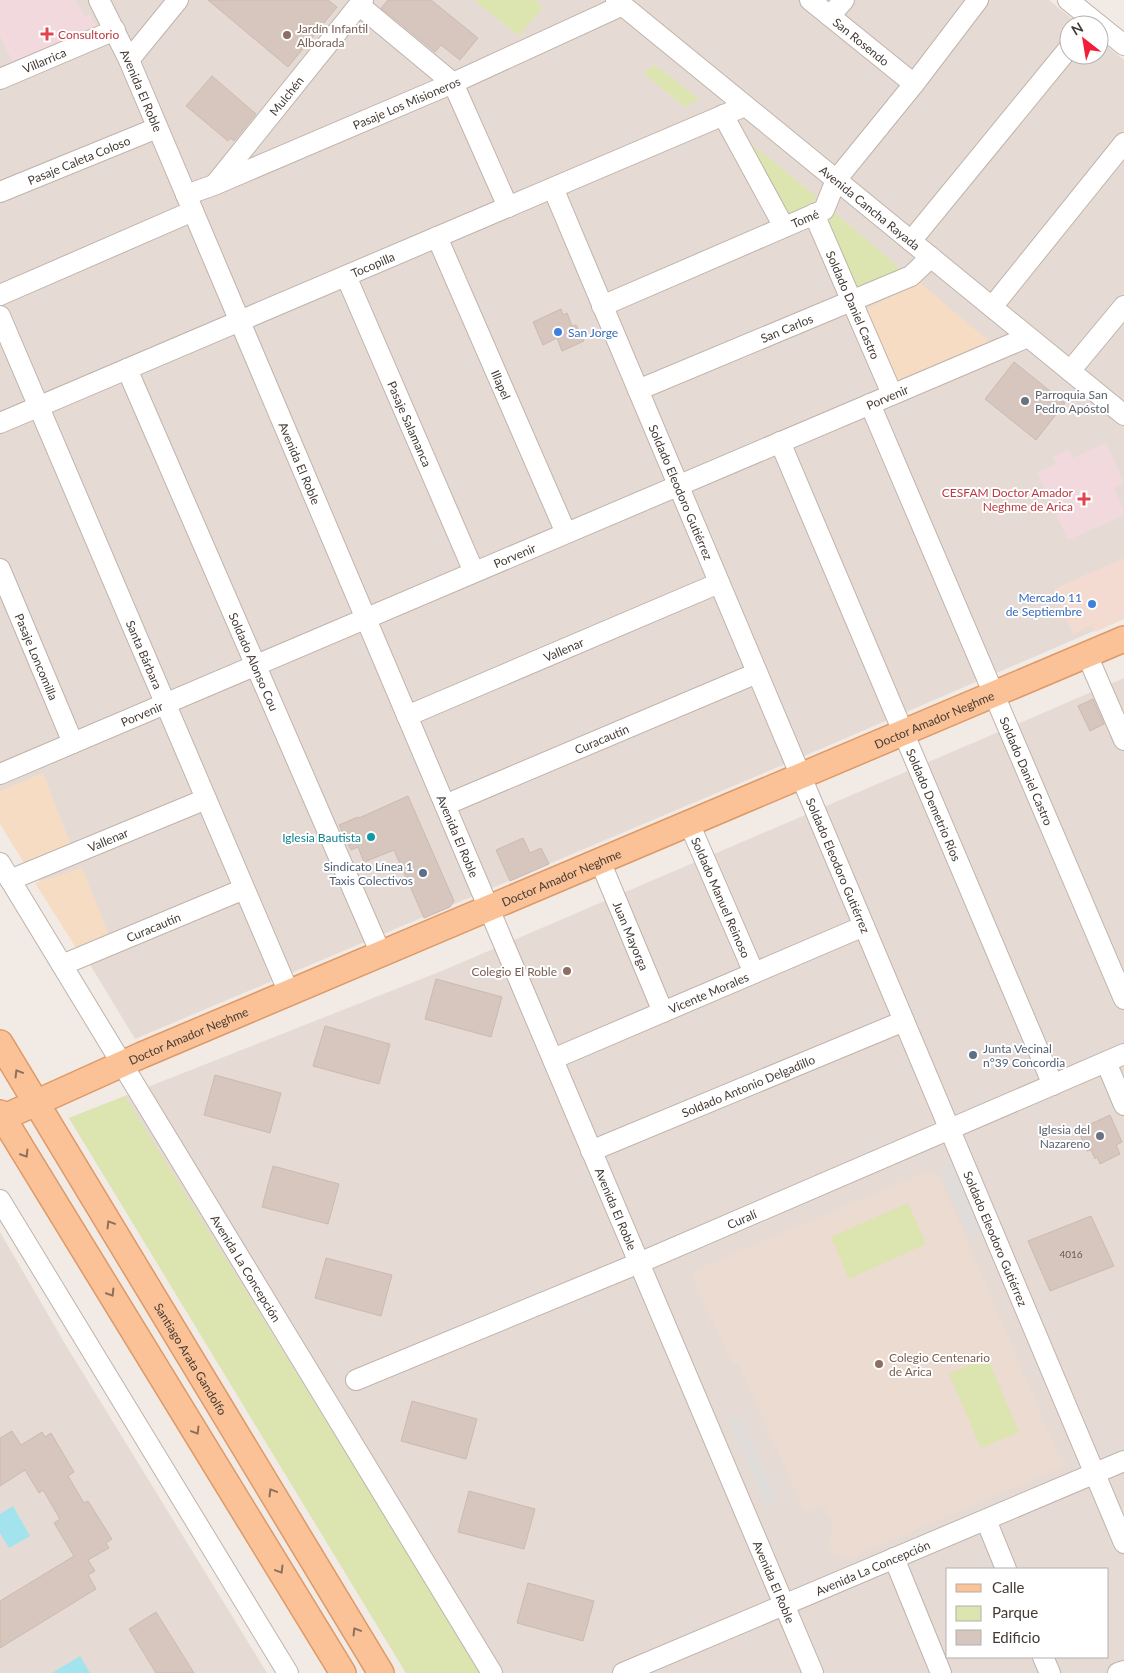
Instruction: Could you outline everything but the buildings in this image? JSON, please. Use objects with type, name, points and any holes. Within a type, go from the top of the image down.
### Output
[{"type":"main road","name":"Doctor Amador Neghme","points":[[1,1116],[36,1103],[288,993],[1124,639]]},
{"type":"main road","name":"Santiago Arata Gandolfo","points":[[0,1043],[381,1673]]},
{"type":"main road","points":[[1,1116],[343,1673]]},
{"type":"street","name":"Avenida El Roble","points":[[99,0],[129,60],[813,1673]]},
{"type":"street","points":[[129,60],[178,0]]},
{"type":"street","name":"San Rosendo","points":[[810,0],[914,84]]},
{"type":"street","points":[[830,16],[844,0]]},
{"type":"street","name":"Tomé","points":[[602,306],[824,210],[836,180],[914,84],[978,0]]},
{"type":"street","points":[[1068,0],[1084,15]]},
{"type":"street","name":"Mulchén","points":[[214,185],[361,3],[453,83]]},
{"type":"street","name":"Pasaje Los Misioneros","points":[[0,294],[190,203],[214,185],[453,83],[619,3]]},
{"type":"street","name":"Avenida Cancha Rayada","points":[[619,3],[1124,415]]},
{"type":"street","name":"Villarrica","points":[[0,79],[115,30]]},
{"type":"street","points":[[1109,34],[1124,45]]},
{"type":"street","points":[[911,241],[1059,60]]},
{"type":"street","points":[[453,83],[508,207]]},
{"type":"street","name":"Tocopilla","points":[[0,423],[745,106]]},
{"type":"street","points":[[722,115],[784,228]]},
{"type":"street","name":"Pasaje Caleta Coloso","points":[[0,192],[157,128]]},
{"type":"street","points":[[992,307],[1124,143]]},
{"type":"street","name":"Soldado Eleodoro Gutiérrez","points":[[552,188],[1124,1543]]},
{"type":"street","name":"Soldado Daniel Castro","points":[[814,214],[850,301],[892,394]]},
{"type":"street","name":"Illapel","points":[[437,237],[566,533]]},
{"type":"street","name":"San Carlos","points":[[638,390],[911,276],[931,258]]},
{"type":"street","name":"Pasaje Salamanca","points":[[346,276],[474,572]]},
{"type":"street","points":[[1070,371],[1124,306]]},
{"type":"street","name":"Santa Bárbara","points":[[0,316],[288,993]]},
{"type":"street","name":"Porvenir","points":[[0,774],[1028,337]]},
{"type":"street","name":"Soldado Alonso Cou","points":[[127,369],[381,954]]},
{"type":"street","name":"Soldado Daniel Castro","points":[[870,404],[1124,999]]},
{"type":"street","name":"Soldado Demetrio Ríos","points":[[780,442],[1053,1085]]},
{"type":"street","name":"Pasaje Loncomilla","points":[[0,570],[73,743]]},
{"type":"street","name":"Vallenar","points":[[407,716],[719,583]]},
{"type":"street","points":[[1087,654],[1124,740]]},
{"type":"street","name":"Curacautín","points":[[445,805],[757,673]]},
{"type":"street","name":"Vallenar","points":[[10,880],[206,799]]},
{"type":"street","name":"Soldado Manuel Reinoso","points":[[689,823],[754,973]]},
{"type":"street","name":"Juan Mayorga","points":[[600,861],[663,1012]]},
{"type":"street","name":"Avenida La Concepción","points":[[0,863],[492,1673]]},
{"type":"street","name":"Curacautín","points":[[62,965],[244,889]]},
{"type":"street","name":"Vicente Morales","points":[[553,1059],[864,926]]},
{"type":"street","name":"Soldado Antonio Delgadillo","points":[[591,1151],[904,1021]]},
{"type":"street","name":"Curalí","points":[[356,1380],[639,1263],[1124,1054]]},
{"type":"street","points":[[1106,1062],[1124,1104]]},
{"type":"street","points":[[0,1200],[288,1673]]},
{"type":"street","name":"Avenida La Concepción","points":[[623,1673],[1124,1461]]},
{"type":"street","points":[[986,1520],[1006,1568]]},
{"type":"street","points":[[894,1558],[941,1673]]},
{"type":"street","points":[[1043,1658],[1050,1673]]},
{"type":"street","points":[[1118,1673],[1124,1671]]},
{"type":"shaded area","points":[[0,0],[1049,0],[1068,15],[1059,15],[1059,65],[1109,65],[1109,48],[1124,60],[1124,618],[823,748],[135,1039],[0,816]]},
{"type":"shaded area","name":"Consultorio","points":[[0,0],[75,0],[85,17],[90,14],[99,31],[16,68],[0,36]]},
{"type":"shaded area","name":"CESFAM Doctor Amador Neghme de Arica","points":[[1106,443],[1124,483],[1114,488],[1124,515],[1068,540],[1037,472],[1056,464],[1053,457],[1069,450],[1073,458]]},
{"type":"shaded area","name":"Mercado 11 de Septiembre","points":[[1124,558],[1124,619],[1095,632],[1092,625],[1073,634],[1054,589]]},
{"type":"shaded area","points":[[1124,678],[1124,1673],[406,1673],[69,1118],[444,970]]},
{"type":"shaded area","points":[[954,1160],[985,1231],[970,1237],[939,1167]]},
{"type":"shaded area","name":"Colegio Centenario de Arica","points":[[929,1171],[939,1175],[1063,1466],[848,1559],[834,1553],[829,1544],[830,1535],[835,1529],[823,1504],[805,1512],[738,1363],[733,1365],[694,1280],[697,1269]]},
{"type":"shaded area","points":[[0,1232],[67,1347],[267,1673],[0,1673]]},
{"type":"shaded area","points":[[728,1419],[742,1420],[778,1500],[766,1506]]},
{"type":"green space","points":[[474,0],[535,0],[543,7],[519,36]]},
{"type":"green space","points":[[655,65],[699,99],[685,107],[643,73]]},
{"type":"green space","points":[[749,145],[755,147],[816,196],[813,203],[784,217]]},
{"type":"green space","points":[[831,210],[907,274],[857,298],[819,218]]},
{"type":"green space","points":[[125,1096],[482,1673],[406,1673],[69,1118]]},
{"type":"green space","points":[[908,1203],[926,1244],[849,1279],[831,1237]]},
{"type":"green space","points":[[987,1357],[1019,1432],[981,1448],[949,1374]]},
{"type":"sand","points":[[919,282],[996,347],[900,388],[863,311]]},
{"type":"sand","points":[[43,773],[72,848],[27,868],[0,824],[0,791]]},
{"type":"sand","points":[[82,868],[110,938],[78,951],[35,883]]},
{"type":"water","points":[[13,1506],[30,1536],[9,1548],[0,1533],[0,1514]]},
{"type":"water","points":[[80,1656],[90,1673],[52,1673]]},
{"type":"place","name":"Consultorio","points":[[47,34]]},
{"type":"place","name":"Jardín Infantil Alborada","points":[[287,35]]},
{"type":"place","name":"San Jorge","points":[[558,332]]},
{"type":"place","name":"Parroquia San Pedro Apóstol","points":[[1025,401]]},
{"type":"place","name":"CESFAM Doctor Amador Neghme de Arica","points":[[1084,499]]},
{"type":"place","name":"Mercado 11 de Septiembre","points":[[1092,604]]},
{"type":"place","name":"Iglesia Bautista","points":[[371,837]]},
{"type":"place","name":"Sindicato Línea 1 Taxis Colectivos","points":[[423,873]]},
{"type":"place","name":"Colegio El Roble","points":[[567,971]]},
{"type":"place","name":"Junta Vecinal n°39 Concordia","points":[[973,1055]]},
{"type":"place","name":"Iglesia del Nazareno","points":[[1100,1136]]},
{"type":"place","name":"Colegio Centenario de Arica","points":[[879,1364]]}]
